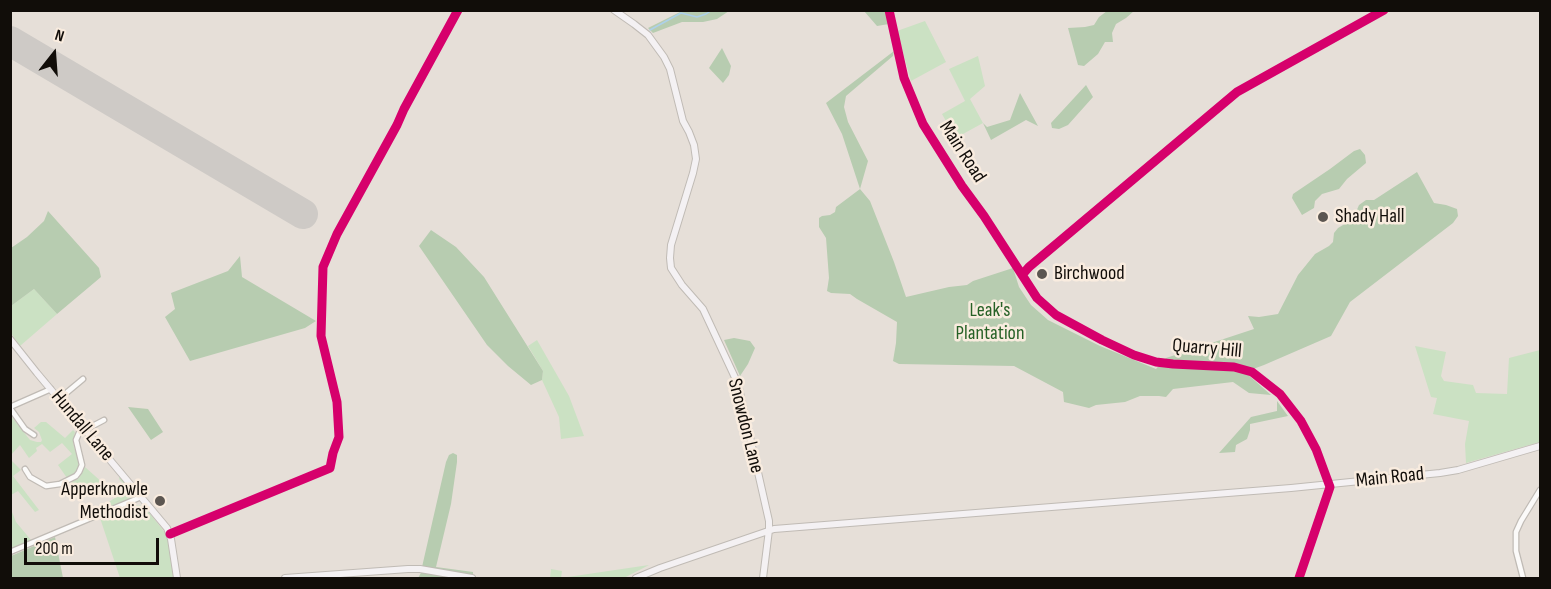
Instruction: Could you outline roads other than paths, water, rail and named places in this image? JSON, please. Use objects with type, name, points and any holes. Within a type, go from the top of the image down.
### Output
[{"type":"main road","name":"Snowdon Lane","points":[[614,10],[648,35],[664,57],[670,69],[683,121],[694,145],[696,159],[671,245],[671,268],[703,309],[738,384],[767,513],[769,530],[763,579]]},
{"type":"main road","name":"Hundall Lane","points":[[10,339],[170,534],[177,579]]},
{"type":"main road","name":"Main Road","points":[[636,579],[660,568],[779,528],[1440,473],[1540,446]]},
{"type":"main road","points":[[285,579],[408,569],[420,569],[472,579]]},
{"type":"street","name":"Main Road","points":[[889,10],[904,78],[923,124],[1037,298]]},
{"type":"street","name":"Quarry Hill","points":[[1037,298],[1056,315],[1134,355],[1156,362],[1234,367],[1252,372],[1280,394],[1301,422],[1316,448],[1329,484]]},
{"type":"street","points":[[59,399],[83,379]]},
{"type":"street","points":[[34,435],[25,429],[10,408],[51,389]]},
{"type":"street","points":[[28,471],[34,480],[46,486],[60,484],[76,476],[82,465],[76,440],[79,433],[104,420]]},
{"type":"street","points":[[1299,579],[1328,495],[1329,484]]},
{"type":"street","points":[[1523,579],[1515,545],[1516,532],[1540,490]]},
{"type":"street","points":[[10,552],[141,497]]},
{"type":"waterway","points":[[650,30],[681,13],[697,17],[712,10]]},
{"type":"place","name":"Shady Hall","points":[[1323,217]]},
{"type":"place","name":"Birchwood","points":[[1042,274]]},
{"type":"place","name":"Apperknowle Methodist","points":[[160,501]]},
{"type":"park label","name":"Leak's Plantation","points":[[990,322]]}]
